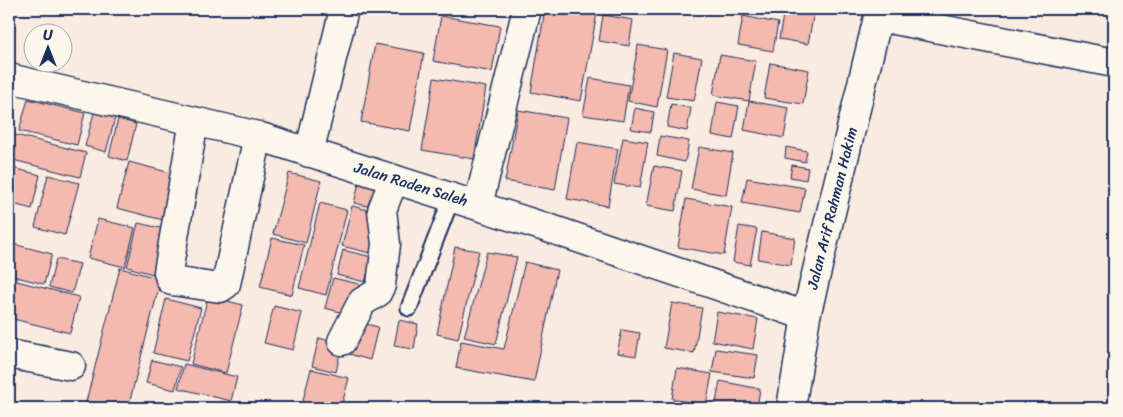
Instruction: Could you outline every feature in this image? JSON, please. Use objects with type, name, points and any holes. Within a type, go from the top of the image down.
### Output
[{"type":"street","points":[[309,153],[344,9]]},
{"type":"street","points":[[478,205],[527,9]]},
{"type":"street","points":[[880,13],[1114,63]]},
{"type":"street","name":"Jalan Arif Rahman Hakim","points":[[791,408],[806,316],[880,13]]},
{"type":"street","name":"Jalan Raden Saleh","points":[[9,78],[258,136],[478,205],[806,316]]},
{"type":"street","points":[[194,122],[168,272],[172,281],[220,288],[226,284],[258,136]]},
{"type":"street","points":[[342,341],[362,302],[377,293],[381,285],[386,244],[382,210],[394,179]]},
{"type":"street","points":[[9,354],[71,366]]},
{"type":"lane","points":[[410,308],[452,197]]},
{"type":"building","points":[[545,9],[570,9],[597,13],[581,101],[531,92]]},
{"type":"building","points":[[784,9],[814,12],[808,44],[779,39]]},
{"type":"building","points":[[603,15],[633,20],[629,46],[599,41]]},
{"type":"building","points":[[441,16],[500,26],[492,72],[433,61]]},
{"type":"building","points":[[743,16],[778,23],[773,51],[738,45]]},
{"type":"building","points":[[375,44],[424,53],[410,131],[361,122]]},
{"type":"building","points":[[638,45],[667,50],[657,107],[628,101]]},
{"type":"building","points":[[674,53],[702,58],[694,101],[666,97]]},
{"type":"building","points":[[720,55],[756,61],[749,101],[713,95]]},
{"type":"building","points":[[770,63],[809,70],[803,104],[764,98]]},
{"type":"building","points":[[434,78],[486,87],[474,159],[422,150]]},
{"type":"building","points":[[590,78],[629,85],[623,121],[583,115]]},
{"type":"building","points":[[28,99],[85,113],[77,145],[19,131]]},
{"type":"building","points":[[749,101],[789,108],[784,138],[744,130]]},
{"type":"building","points":[[717,102],[739,106],[733,139],[712,135]]},
{"type":"building","points":[[671,104],[691,108],[687,131],[667,127]]},
{"type":"building","points":[[635,108],[654,112],[651,132],[631,129]]},
{"type":"building","points":[[518,110],[567,118],[555,190],[505,181]]},
{"type":"building","points":[[94,113],[115,118],[106,152],[85,146]]},
{"type":"building","points":[[118,119],[136,124],[127,161],[109,156]]},
{"type":"building","points":[[12,134],[86,153],[80,177],[9,159],[9,146]]},
{"type":"building","points":[[660,136],[689,141],[685,162],[657,156]]},
{"type":"building","points":[[623,138],[648,142],[640,188],[614,184]]},
{"type":"building","points":[[577,142],[618,149],[608,206],[567,199]]},
{"type":"building","points":[[699,147],[733,153],[726,195],[691,189]]},
{"type":"building","points":[[786,147],[807,151],[805,162],[785,158]]},
{"type":"building","points":[[129,162],[175,174],[163,220],[117,208]]},
{"type":"building","points":[[792,165],[808,168],[806,180],[790,177]]},
{"type":"building","points":[[654,166],[682,171],[675,211],[646,206]]},
{"type":"building","points":[[9,167],[40,175],[32,209],[9,203]]},
{"type":"building","points":[[289,173],[321,181],[306,243],[273,234]]},
{"type":"building","points":[[48,175],[79,183],[65,235],[35,227]]},
{"type":"building","points":[[747,178],[805,188],[800,213],[742,203]]},
{"type":"building","points":[[359,183],[382,189],[376,208],[354,203]]},
{"type":"building","points":[[686,199],[732,207],[724,255],[678,247]]},
{"type":"building","points":[[320,203],[347,210],[326,295],[299,288]]},
{"type":"building","points":[[352,206],[380,213],[370,253],[342,246]]},
{"type":"building","points":[[98,219],[135,228],[125,267],[88,258]]},
{"type":"building","points":[[138,223],[165,229],[153,274],[127,267]]},
{"type":"building","points":[[739,226],[757,229],[750,265],[733,262]]},
{"type":"building","points":[[762,232],[795,238],[791,265],[758,259]]},
{"type":"building","points":[[272,238],[304,245],[292,295],[260,287]]},
{"type":"building","points":[[9,243],[52,254],[44,284],[9,275]]},
{"type":"building","points":[[455,247],[479,251],[458,339],[437,334]]},
{"type":"building","points":[[343,250],[372,257],[365,282],[337,275]]},
{"type":"building","points":[[487,252],[517,257],[496,344],[464,337]]},
{"type":"building","points":[[56,259],[80,264],[72,293],[49,287]]},
{"type":"building","points":[[525,262],[557,270],[534,382],[456,368],[461,341],[504,349]]},
{"type":"building","points":[[120,268],[161,279],[128,408],[109,408],[86,402]]},
{"type":"building","points":[[333,278],[359,284],[351,315],[325,308]]},
{"type":"building","points":[[9,279],[79,297],[70,333],[9,318]]},
{"type":"building","points":[[208,296],[243,305],[226,373],[191,364]]},
{"type":"building","points":[[166,299],[201,308],[187,361],[153,353]]},
{"type":"building","points":[[672,303],[702,308],[694,353],[664,348]]},
{"type":"building","points":[[274,306],[302,313],[293,350],[264,343]]},
{"type":"building","points":[[717,312],[758,319],[753,349],[712,341]]},
{"type":"building","points":[[399,320],[418,324],[414,349],[394,346]]},
{"type":"building","points":[[358,322],[378,327],[370,360],[349,354]]},
{"type":"building","points":[[622,330],[640,333],[636,356],[617,353]]},
{"type":"building","points":[[319,338],[342,344],[336,372],[312,366]]},
{"type":"building","points":[[716,349],[758,355],[754,378],[712,372]]},
{"type":"building","points":[[152,360],[181,367],[175,390],[146,383]]},
{"type":"building","points":[[184,364],[237,377],[231,401],[178,388]]},
{"type":"building","points":[[677,368],[712,374],[706,405],[672,399]]},
{"type":"building","points":[[311,369],[349,378],[341,408],[301,408]]},
{"type":"building","points":[[720,381],[760,389],[757,408],[715,408]]}]
